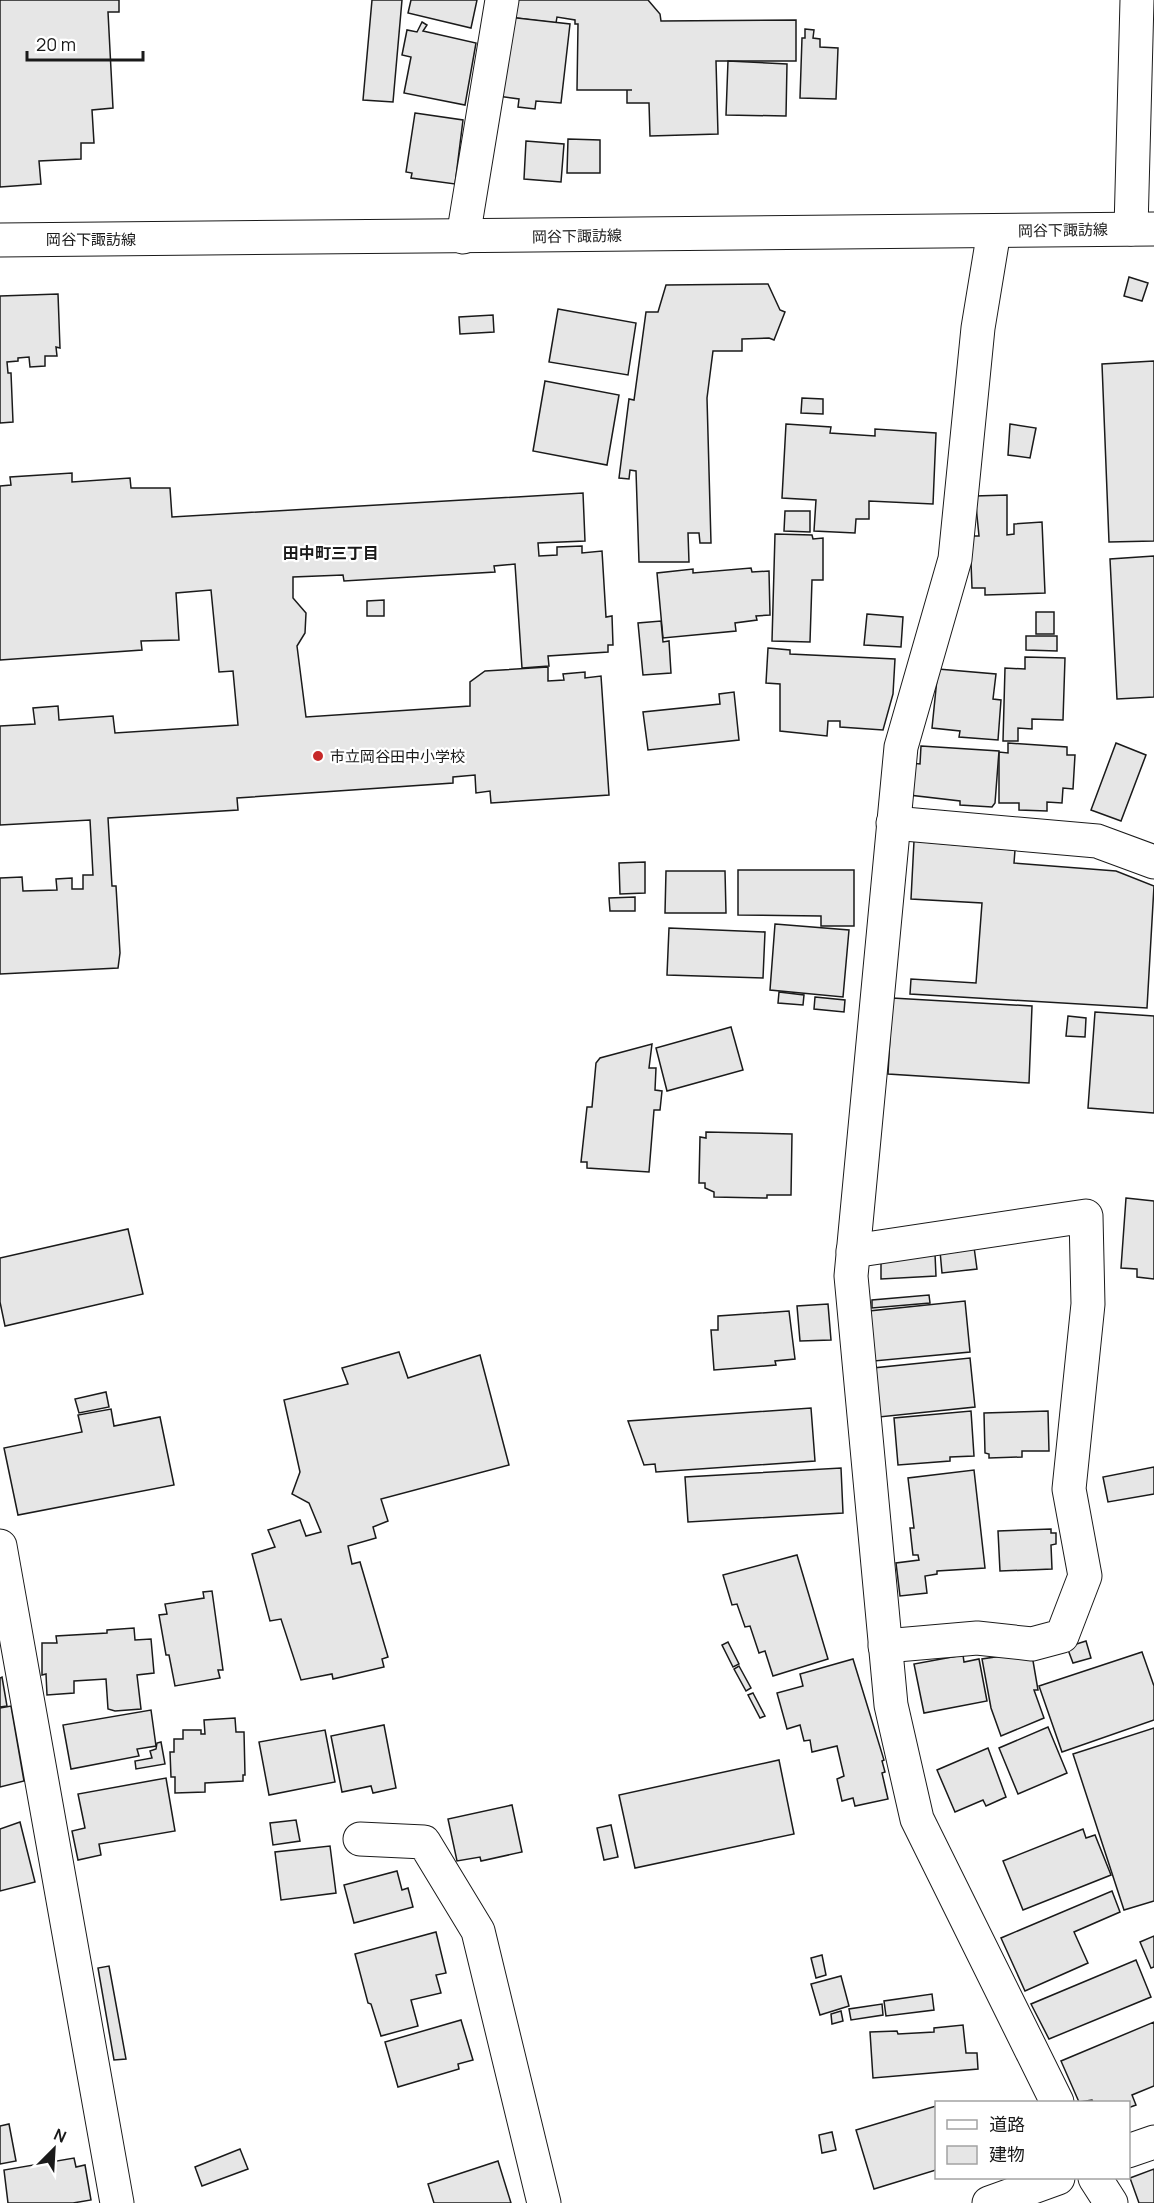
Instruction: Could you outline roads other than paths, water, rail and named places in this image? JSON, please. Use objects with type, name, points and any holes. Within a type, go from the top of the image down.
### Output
[{"type":"street","points":[[463,237],[502,0]]},
{"type":"street","points":[[1137,0],[1143,229]]},
{"type":"street","name":"岡谷下諏訪線","points":[[0,240],[1143,229]]},
{"type":"street","points":[[994,231],[978,328],[955,559],[901,747],[851,1276],[891,1705],[917,1819],[1056,2101]]},
{"type":"street","points":[[893,823],[1097,841],[1154,862]]},
{"type":"street","points":[[853,1251],[1086,1216],[1088,1304],[1069,1489],[1085,1576],[1062,1636],[1032,1644],[978,1638],[885,1646]]},
{"type":"street","points":[[0,1546],[117,2203]]},
{"type":"street","points":[[360,1839],[424,1842],[478,1931],[544,2203]]},
{"type":"street","points":[[1130,2150],[1154,2142]]},
{"type":"street","points":[[989,2203],[1055,2179]]},
{"type":"street","points":[[1096,2179],[1111,2203]]},
{"type":"place","name":"市立岡谷田中小学校","points":[[318,756]]},
{"type":"district","name":"田中町三丁目","points":[[331,553]]}]
